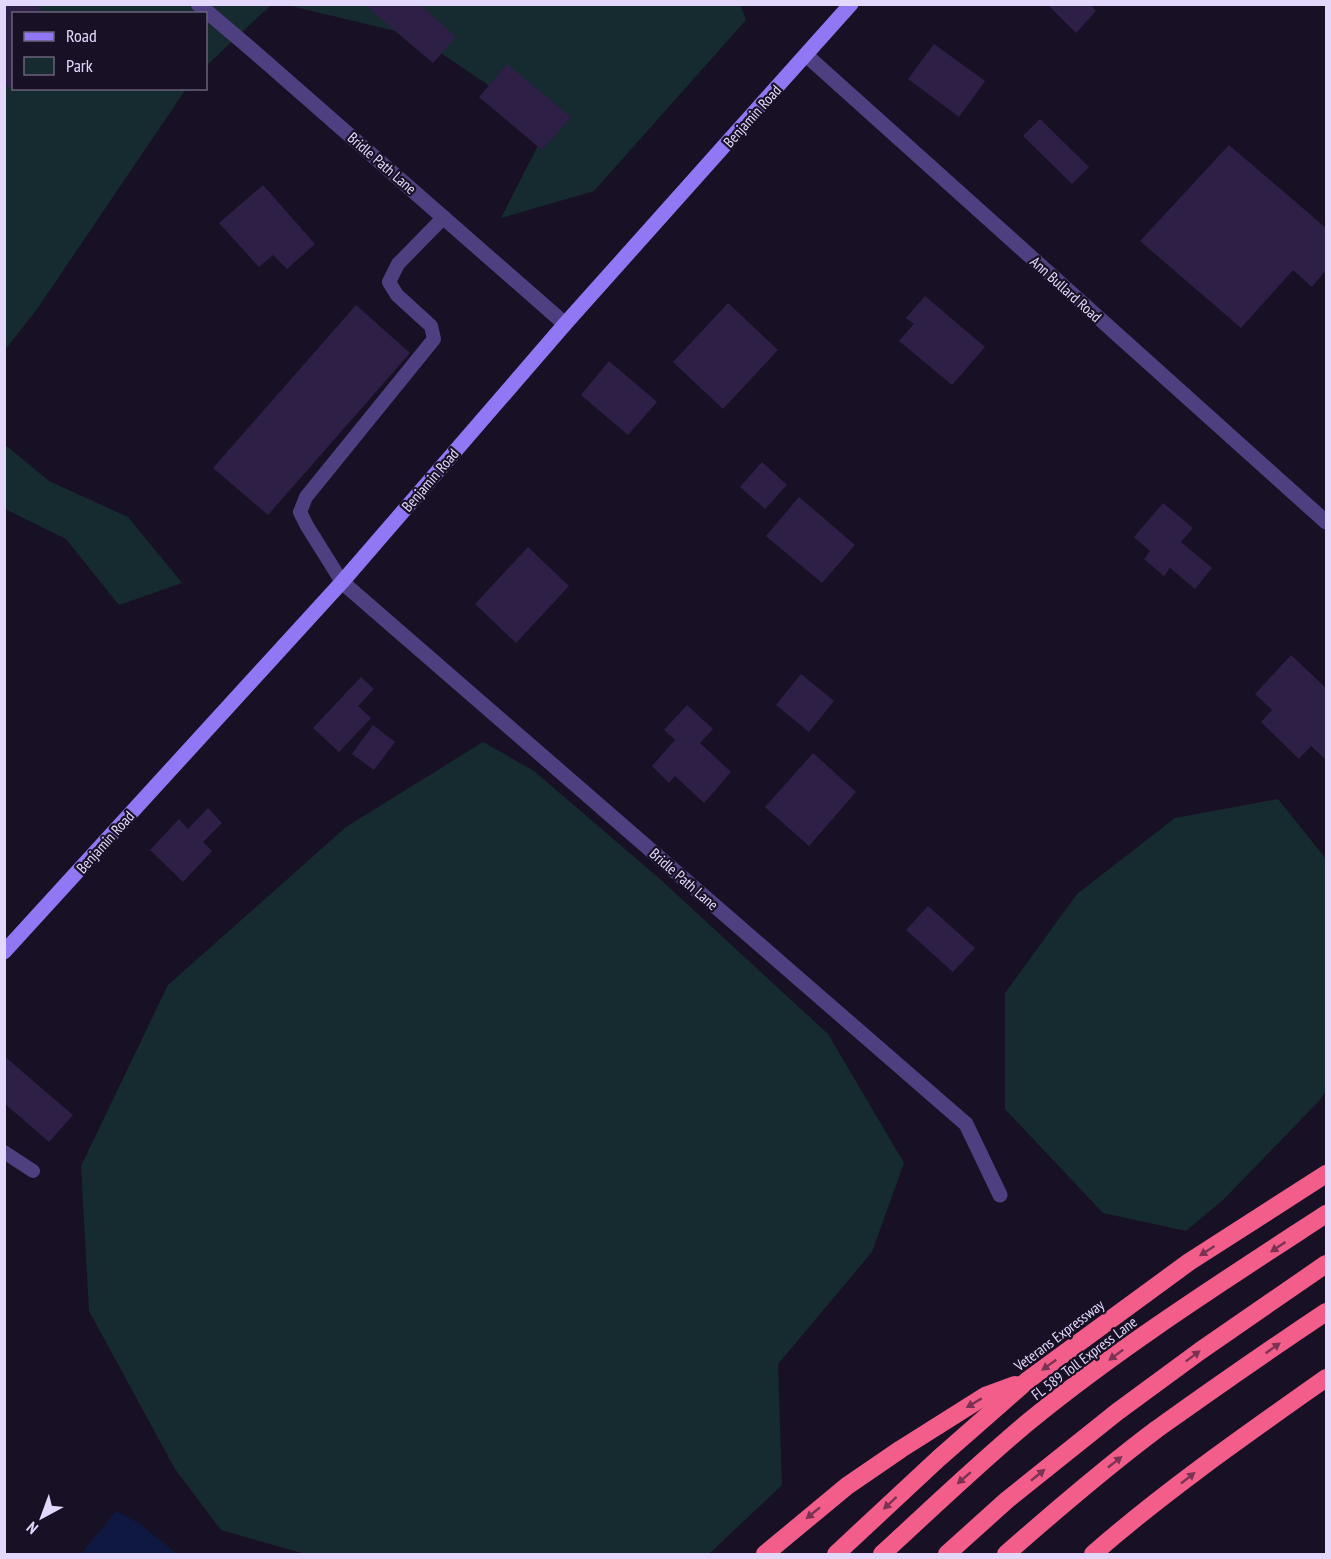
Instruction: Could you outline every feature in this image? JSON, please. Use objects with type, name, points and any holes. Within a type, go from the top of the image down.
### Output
[{"type":"highway","name":"Veterans Expressway","points":[[836,1554],[938,1459],[1028,1380],[1189,1262],[1326,1174]]},
{"type":"highway","name":"FL 589 Toll Express Lane","points":[[882,1554],[1019,1430],[1092,1374],[1129,1346],[1326,1215]]},
{"type":"highway","points":[[947,1554],[1007,1500],[1117,1413],[1200,1350],[1326,1264]]},
{"type":"highway","points":[[1006,1554],[1090,1481],[1156,1430],[1326,1312]]},
{"type":"highway","points":[[1093,1554],[1124,1527],[1226,1449],[1326,1378]]},
{"type":"highway","points":[[765,1554],[847,1486],[901,1449],[985,1396],[1028,1380]]},
{"type":"street","name":"Bridle Path Lane","points":[[198,4],[565,324]]},
{"type":"street","name":"Benjamin Road","points":[[4,952],[342,582],[565,324],[848,6]]},
{"type":"street","name":"Ann Bullard Road","points":[[806,55],[1326,522]]},
{"type":"street","name":"Bridle Path Lane","points":[[342,582],[966,1124],[1000,1195]]},
{"type":"lane","points":[[342,582],[300,512],[306,497],[434,339],[431,326],[397,295],[389,282],[398,264],[444,217]]},
{"type":"lane","points":[[4,1152],[33,1171]]},
{"type":"green space","points":[[740,4],[746,20],[594,191],[501,218],[548,126],[416,36],[287,5]]},
{"type":"green space","points":[[5,5],[271,5],[207,65],[207,12],[12,12],[12,90],[185,90],[37,309],[5,350]]},
{"type":"green space","points":[[4,444],[49,481],[128,517],[182,583],[119,605],[66,539],[5,509]]},
{"type":"green space","points":[[483,742],[534,771],[661,880],[828,1034],[904,1163],[872,1252],[778,1364],[782,1485],[709,1554],[305,1554],[221,1530],[175,1469],[89,1311],[81,1166],[168,985],[346,827]]},
{"type":"green space","points":[[1278,799],[1326,859],[1326,1090],[1320,1100],[1224,1199],[1186,1231],[1103,1213],[1005,1109],[1005,993],[1077,894],[1175,818]]},
{"type":"water","points":[[116,1511],[140,1524],[177,1554],[81,1554]]},
{"type":"building","points":[[4,4],[35,4],[44,12],[12,12],[12,89],[4,83]]},
{"type":"building","points":[[369,4],[419,4],[456,37],[433,63],[367,7]]},
{"type":"building","points":[[1047,4],[1090,4],[1096,11],[1076,33]]},
{"type":"building","points":[[934,44],[985,81],[959,117],[908,79]]},
{"type":"building","points":[[507,64],[571,117],[542,150],[479,97]]},
{"type":"building","points":[[1040,119],[1089,167],[1072,184],[1023,136]]},
{"type":"building","points":[[1229,145],[1326,228],[1326,270],[1312,287],[1293,270],[1241,328],[1140,241]]},
{"type":"building","points":[[263,185],[315,244],[287,269],[273,255],[259,267],[219,223]]},
{"type":"building","points":[[925,296],[985,347],[952,385],[899,341],[914,324],[906,318]]},
{"type":"building","points":[[728,303],[778,350],[723,409],[673,362]]},
{"type":"building","points":[[356,305],[410,353],[268,515],[213,468]]},
{"type":"building","points":[[609,361],[657,402],[628,435],[581,395]]},
{"type":"building","points":[[762,462],[787,485],[765,509],[740,487]]},
{"type":"building","points":[[799,497],[855,545],[822,583],[766,536]]},
{"type":"building","points":[[1163,503],[1193,528],[1181,542],[1212,568],[1195,589],[1170,568],[1164,576],[1144,559],[1150,551],[1134,537]]},
{"type":"building","points":[[528,547],[569,586],[516,643],[475,604]]},
{"type":"building","points":[[1291,655],[1326,688],[1326,760],[1311,746],[1299,759],[1261,722],[1272,710],[1255,694]]},
{"type":"building","points":[[801,674],[834,701],[809,732],[776,705]]},
{"type":"building","points":[[361,677],[374,689],[358,706],[371,718],[339,752],[313,728]]},
{"type":"building","points":[[687,705],[713,729],[700,743],[731,772],[704,803],[675,776],[669,783],[652,766],[675,740],[664,730]]},
{"type":"building","points":[[373,725],[395,742],[374,770],[352,754]]},
{"type":"building","points":[[813,753],[856,792],[809,846],[765,807]]},
{"type":"building","points":[[208,808],[222,823],[203,842],[212,851],[183,882],[150,850],[179,819],[188,829]]},
{"type":"building","points":[[928,906],[975,948],[953,972],[906,930]]},
{"type":"building","points":[[4,1056],[73,1115],[49,1142],[4,1103]]}]
